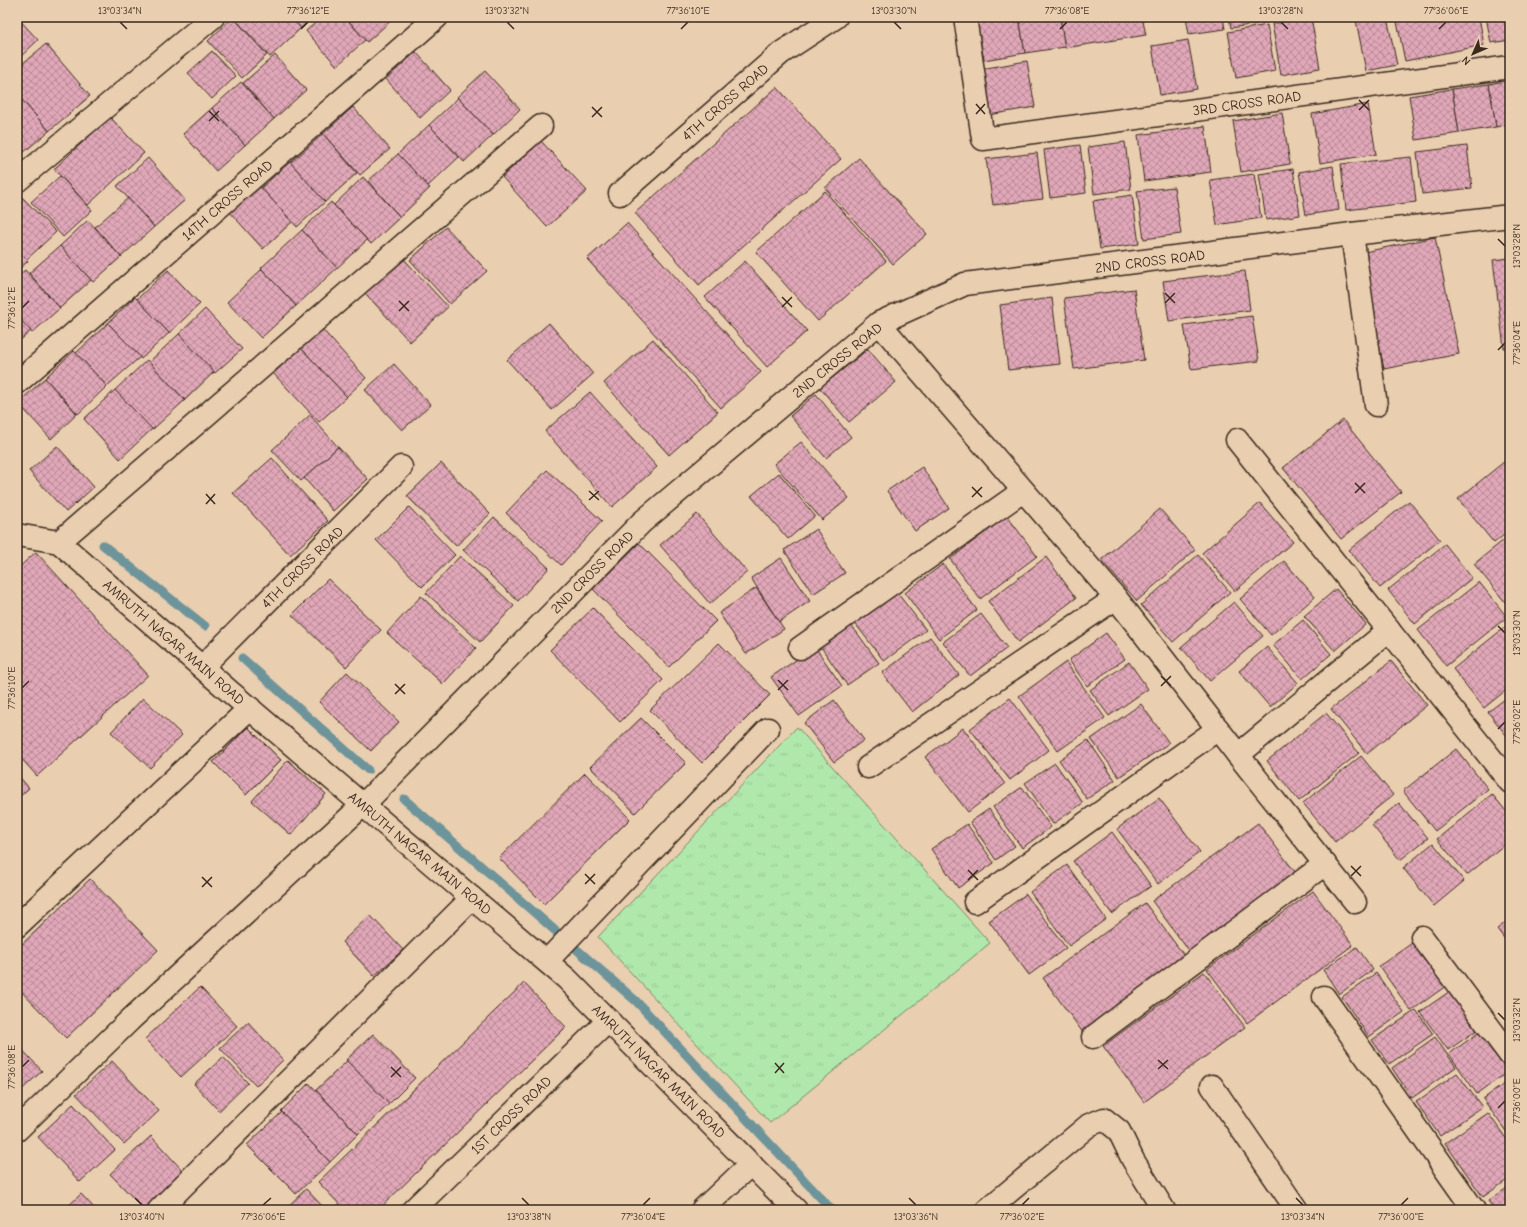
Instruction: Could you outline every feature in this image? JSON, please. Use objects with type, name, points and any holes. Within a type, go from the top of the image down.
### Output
[{"type":"street","points":[[17,181],[213,17]]},
{"type":"street","name":"14TH CROSS ROAD","points":[[17,383],[437,17]]},
{"type":"street","name":"4TH CROSS ROAD","points":[[620,194],[781,53],[836,17]]},
{"type":"street","name":"3RD CROSS ROAD","points":[[965,17],[983,139],[1510,67]]},
{"type":"street","points":[[17,535],[59,542],[541,126]]},
{"type":"street","name":"2ND CROSS ROAD","points":[[17,1130],[130,1020],[362,804],[642,522],[879,323],[965,284],[1352,234],[1510,216]]},
{"type":"street","points":[[1352,234],[1376,405]]},
{"type":"street","points":[[879,323],[1116,598],[1355,902]]},
{"type":"street","points":[[1237,440],[1510,782]]},
{"type":"street","name":"4TH CROSS ROAD","points":[[202,667],[401,467]]},
{"type":"street","points":[[800,648],[1023,491]]},
{"type":"street","name":"AMRUTH NAGAR MAIN ROAD","points":[[59,542],[202,667],[472,898],[553,956],[567,979],[796,1210]]},
{"type":"street","points":[[868,768],[1116,598]]},
{"type":"street","points":[[1238,755],[1389,630]]},
{"type":"street","points":[[17,926],[250,708]]},
{"type":"street","points":[[553,956],[768,729]]},
{"type":"street","points":[[975,902],[1218,729]]},
{"type":"street","points":[[1092,1037],[1325,864]]},
{"type":"street","points":[[159,1210],[472,898]]},
{"type":"street","points":[[1422,938],[1510,1054]]},
{"type":"street","points":[[1324,997],[1474,1210]]},
{"type":"street","name":"1ST CROSS ROAD","points":[[413,1210],[609,1020]]},
{"type":"street","points":[[1212,1086],[1296,1210]]},
{"type":"street","points":[[987,1210],[1089,1125],[1104,1118],[1119,1131],[1133,1160],[1164,1210]]},
{"type":"street","points":[[702,1210],[751,1164]]},
{"type":"green space","points":[[797,727],[990,943],[770,1123],[598,937]]},
{"type":"building","points":[[17,17],[38,40],[17,60]]},
{"type":"building","points":[[233,17],[291,17],[301,28],[270,57]]},
{"type":"building","points":[[233,17],[267,55],[242,78],[208,41]]},
{"type":"building","points":[[291,17],[313,17],[301,28]]},
{"type":"building","points":[[322,17],[345,17],[365,40],[337,66],[306,31]]},
{"type":"building","points":[[345,17],[395,17],[367,42]]},
{"type":"building","points":[[976,17],[1019,17],[1025,53],[984,60]]},
{"type":"building","points":[[1019,17],[1060,17],[1065,47],[1025,53]]},
{"type":"building","points":[[1060,17],[1142,17],[1146,35],[1065,48]]},
{"type":"building","points":[[1186,17],[1223,17],[1225,29],[1189,34]]},
{"type":"building","points":[[1229,17],[1267,17],[1268,22],[1231,28]]},
{"type":"building","points":[[1311,17],[1320,68],[1281,75],[1272,24]]},
{"type":"building","points":[[1370,17],[1387,17],[1397,65],[1366,71],[1356,20]]},
{"type":"building","points":[[1396,17],[1479,17],[1484,45],[1405,61]]},
{"type":"building","points":[[1486,17],[1510,17],[1510,40],[1491,43]]},
{"type":"building","points":[[1267,25],[1275,71],[1236,78],[1228,32]]},
{"type":"building","points":[[1188,40],[1197,89],[1160,95],[1152,46]]},
{"type":"building","points":[[46,44],[90,96],[49,131],[17,94],[17,68]]},
{"type":"building","points":[[212,51],[236,76],[212,99],[188,73]]},
{"type":"building","points":[[416,52],[450,90],[420,118],[386,79]]},
{"type":"building","points":[[275,55],[306,90],[274,119],[243,83]]},
{"type":"building","points":[[1027,61],[1035,107],[989,115],[981,69]]},
{"type":"building","points":[[485,71],[520,109],[493,135],[457,97]]},
{"type":"building","points":[[1510,80],[1510,124],[1496,127],[1489,84]]},
{"type":"building","points":[[241,82],[274,119],[245,145],[212,108]]},
{"type":"building","points":[[1489,84],[1496,127],[1459,133],[1452,89]]},
{"type":"building","points":[[777,87],[841,159],[699,285],[635,213]]},
{"type":"building","points":[[1452,89],[1459,133],[1416,140],[1409,96]]},
{"type":"building","points":[[17,94],[49,131],[17,158]]},
{"type":"building","points":[[458,98],[493,135],[464,162],[429,125]]},
{"type":"building","points":[[1368,104],[1376,154],[1320,163],[1312,114]]},
{"type":"building","points":[[353,107],[390,149],[360,175],[323,134]]},
{"type":"building","points":[[212,108],[245,145],[216,171],[183,134]]},
{"type":"building","points":[[1282,113],[1290,164],[1241,172],[1233,121]]},
{"type":"building","points":[[110,117],[144,153],[88,205],[54,169]]},
{"type":"building","points":[[429,125],[459,157],[428,186],[398,154]]},
{"type":"building","points":[[1205,126],[1211,172],[1144,181],[1138,135]]},
{"type":"building","points":[[323,134],[357,173],[325,202],[290,163]]},
{"type":"building","points":[[541,141],[587,191],[547,227],[502,177]]},
{"type":"building","points":[[1125,142],[1131,189],[1094,194],[1088,147]]},
{"type":"building","points":[[1080,145],[1086,193],[1050,198],[1044,150]]},
{"type":"building","points":[[1467,146],[1472,188],[1422,194],[1417,152]]},
{"type":"building","points":[[1037,153],[1043,199],[993,205],[986,159]]},
{"type":"building","points":[[398,154],[430,188],[400,217],[368,181]]},
{"type":"building","points":[[1411,157],[1416,202],[1346,210],[1341,164]]},
{"type":"building","points":[[148,158],[185,200],[154,227],[117,186]]},
{"type":"building","points":[[859,158],[927,234],[893,264],[825,188]]},
{"type":"building","points":[[290,162],[325,202],[297,227],[261,188]]},
{"type":"building","points":[[1333,166],[1339,210],[1306,215],[1299,172]]},
{"type":"building","points":[[1293,169],[1300,215],[1266,220],[1259,174]]},
{"type":"building","points":[[1254,174],[1261,218],[1217,225],[1210,180]]},
{"type":"building","points":[[60,176],[92,210],[63,237],[31,202]]},
{"type":"building","points":[[363,177],[400,217],[371,244],[334,205]]},
{"type":"building","points":[[258,184],[292,222],[263,249],[228,210]]},
{"type":"building","points":[[1174,187],[1181,234],[1144,239],[1137,191]]},
{"type":"building","points":[[825,191],[886,261],[818,321],[756,252]]},
{"type":"building","points":[[1132,195],[1139,244],[1100,249],[1093,201]]},
{"type":"building","points":[[21,196],[56,232],[26,260],[17,250],[17,200]]},
{"type":"building","points":[[128,198],[154,227],[121,257],[95,227]]},
{"type":"building","points":[[331,202],[367,240],[337,268],[302,230]]},
{"type":"building","points":[[88,220],[121,257],[93,282],[60,246]]},
{"type":"building","points":[[627,223],[761,372],[721,408],[587,259]]},
{"type":"building","points":[[446,227],[487,271],[450,304],[410,260]]},
{"type":"building","points":[[302,230],[337,268],[296,306],[261,268]]},
{"type":"building","points":[[1435,237],[1459,354],[1384,369],[1360,253]]},
{"type":"building","points":[[60,246],[91,280],[60,308],[29,273]]},
{"type":"building","points":[[17,250],[28,261],[17,271]]},
{"type":"building","points":[[403,258],[448,307],[410,342],[365,293]]},
{"type":"building","points":[[1510,258],[1510,348],[1504,348],[1493,260]]},
{"type":"building","points":[[745,261],[807,331],[767,367],[705,297]]},
{"type":"building","points":[[262,269],[296,306],[261,338],[227,302]]},
{"type":"building","points":[[25,270],[60,308],[32,333],[17,316],[17,277]]},
{"type":"building","points":[[168,270],[200,304],[169,333],[137,299]]},
{"type":"building","points":[[1245,271],[1250,310],[1169,321],[1163,281]]},
{"type":"building","points":[[1134,289],[1144,360],[1074,369],[1064,298]]},
{"type":"building","points":[[135,297],[169,333],[141,359],[108,323]]},
{"type":"building","points":[[1052,298],[1060,364],[1008,370],[1000,305]]},
{"type":"building","points":[[205,309],[242,349],[215,373],[179,334]]},
{"type":"building","points":[[17,316],[31,331],[17,343]]},
{"type":"building","points":[[1252,316],[1259,361],[1191,369],[1184,325]]},
{"type":"building","points":[[108,323],[140,357],[107,386],[76,353]]},
{"type":"building","points":[[549,323],[593,374],[552,410],[507,360]]},
{"type":"building","points":[[322,329],[366,378],[346,397],[301,348]]},
{"type":"building","points":[[179,334],[214,372],[185,400],[149,362]]},
{"type":"building","points":[[653,339],[718,412],[669,455],[604,383]]},
{"type":"building","points":[[301,348],[347,397],[319,422],[273,373]]},
{"type":"building","points":[[868,349],[896,382],[849,422],[820,388]]},
{"type":"building","points":[[74,351],[107,386],[78,414],[45,378]]},
{"type":"building","points":[[147,360],[185,400],[152,430],[115,390]]},
{"type":"building","points":[[394,364],[431,405],[402,430],[365,390]]},
{"type":"building","points":[[45,378],[77,414],[51,439],[18,403]]},
{"type":"building","points":[[115,390],[152,429],[120,459],[84,419]]},
{"type":"building","points":[[590,392],[657,467],[612,507],[545,431]]},
{"type":"building","points":[[816,394],[851,437],[826,458],[790,416]]},
{"type":"building","points":[[310,415],[338,447],[301,481],[272,450]]},
{"type":"building","points":[[1343,420],[1401,492],[1341,539],[1283,468]]},
{"type":"building","points":[[801,442],[849,498],[822,520],[774,464]]},
{"type":"building","points":[[57,446],[94,487],[66,512],[29,471]]},
{"type":"building","points":[[338,447],[368,479],[333,511],[304,478]]},
{"type":"building","points":[[1510,457],[1510,530],[1494,543],[1458,499]]},
{"type":"building","points":[[272,458],[328,521],[290,555],[233,493]]},
{"type":"building","points":[[441,463],[490,514],[456,546],[407,496]]},
{"type":"building","points":[[922,467],[949,508],[915,531],[887,491]]},
{"type":"building","points":[[547,470],[602,521],[561,565],[506,513]]},
{"type":"building","points":[[779,473],[815,516],[788,539],[751,496]]},
{"type":"building","points":[[1409,501],[1440,540],[1380,588],[1349,550]]},
{"type":"building","points":[[1260,503],[1293,542],[1235,591],[1202,553]]},
{"type":"building","points":[[409,507],[455,555],[422,587],[376,540]]},
{"type":"building","points":[[1160,509],[1195,550],[1137,601],[1101,560]]},
{"type":"building","points":[[697,514],[747,572],[710,604],[660,545]]},
{"type":"building","points":[[1007,516],[1037,556],[980,599],[950,559]]},
{"type":"building","points":[[494,517],[549,568],[518,601],[463,550]]},
{"type":"building","points":[[816,529],[845,573],[813,594],[784,550]]},
{"type":"building","points":[[1510,535],[1510,608],[1474,564]]},
{"type":"building","points":[[639,543],[716,621],[669,667],[593,589]]},
{"type":"building","points":[[1445,544],[1472,578],[1415,624],[1388,590]]},
{"type":"building","points":[[36,552],[148,675],[37,776],[17,754],[17,569]]},
{"type":"building","points":[[1198,555],[1230,592],[1173,642],[1141,605]]},
{"type":"building","points":[[460,556],[514,606],[480,642],[426,593]]},
{"type":"building","points":[[1046,557],[1076,598],[1018,642],[988,601]]},
{"type":"building","points":[[781,558],[810,601],[779,622],[751,578]]},
{"type":"building","points":[[1284,561],[1315,597],[1271,635],[1240,599]]},
{"type":"building","points":[[943,564],[977,610],[939,639],[905,593]]},
{"type":"building","points":[[328,579],[381,630],[346,667],[292,615]]},
{"type":"building","points":[[1479,582],[1507,617],[1446,666],[1418,630]]},
{"type":"building","points":[[756,588],[784,629],[746,654],[719,613]]},
{"type":"building","points":[[1336,589],[1366,624],[1335,651],[1304,616]]},
{"type":"building","points":[[895,590],[926,630],[884,661],[854,622]]},
{"type":"building","points":[[421,596],[476,648],[443,684],[387,633]]},
{"type":"building","points":[[1234,602],[1263,636],[1210,681],[1181,647]]},
{"type":"building","points":[[593,608],[663,680],[620,722],[550,650]]},
{"type":"building","points":[[981,614],[1007,648],[970,676],[943,642]]},
{"type":"building","points":[[1303,620],[1331,654],[1302,679],[1273,645]]},
{"type":"building","points":[[850,623],[879,663],[847,685],[819,644]]},
{"type":"building","points":[[1510,623],[1510,687],[1484,708],[1453,669]]},
{"type":"building","points":[[1106,633],[1125,659],[1087,686],[1069,660]]},
{"type":"building","points":[[930,637],[959,675],[912,712],[882,673]]},
{"type":"building","points":[[719,643],[770,695],[702,763],[650,710]]},
{"type":"building","points":[[815,647],[842,686],[799,716],[771,677]]},
{"type":"building","points":[[1267,647],[1298,683],[1270,707],[1239,671]]},
{"type":"building","points":[[1391,661],[1427,705],[1367,754],[1331,709]]},
{"type":"building","points":[[1066,662],[1105,718],[1058,751],[1019,696]]},
{"type":"building","points":[[1129,662],[1148,689],[1109,716],[1090,690]]},
{"type":"building","points":[[347,672],[399,722],[371,751],[319,702]]},
{"type":"building","points":[[1510,695],[1510,740],[1488,712]]},
{"type":"building","points":[[143,698],[182,735],[150,768],[111,732]]},
{"type":"building","points":[[1010,698],[1049,750],[1010,780],[970,729]]},
{"type":"building","points":[[834,700],[864,740],[834,762],[804,723]]},
{"type":"building","points":[[1141,704],[1169,743],[1119,777],[1091,739]]},
{"type":"building","points":[[1326,713],[1359,753],[1299,801],[1267,761]]},
{"type":"building","points":[[641,718],[686,763],[635,813],[590,767]]},
{"type":"building","points":[[248,727],[281,760],[246,795],[213,762]]},
{"type":"building","points":[[963,728],[1005,784],[968,812],[925,757]]},
{"type":"building","points":[[1088,740],[1115,780],[1087,799],[1059,760]]},
{"type":"building","points":[[1456,749],[1488,789],[1435,831],[1403,791]]},
{"type":"building","points":[[1361,756],[1393,795],[1335,842],[1303,803]]},
{"type":"building","points":[[288,760],[326,794],[291,835],[252,801]]},
{"type":"building","points":[[1055,763],[1083,803],[1053,824],[1025,783]]},
{"type":"building","points":[[585,773],[630,819],[544,904],[499,858]]},
{"type":"building","points":[[17,774],[29,788],[17,799]]},
{"type":"building","points":[[1022,787],[1051,827],[1022,848],[993,807]]},
{"type":"building","points":[[1492,794],[1510,816],[1510,840],[1467,875],[1437,839]]},
{"type":"building","points":[[1159,798],[1200,852],[1158,884],[1117,829]]},
{"type":"building","points":[[1399,803],[1428,838],[1400,860],[1372,825]]},
{"type":"building","points":[[989,809],[1015,846],[996,860],[970,822]]},
{"type":"building","points":[[1258,823],[1298,876],[1192,955],[1152,901]]},
{"type":"building","points":[[967,824],[994,863],[958,888],[931,849]]},
{"type":"building","points":[[1112,832],[1151,886],[1112,914],[1073,861]]},
{"type":"building","points":[[1433,843],[1464,881],[1434,906],[1403,868]]},
{"type":"building","points":[[1067,865],[1106,919],[1069,946],[1030,892]]},
{"type":"building","points":[[90,879],[158,950],[66,1038],[17,987],[17,949]]},
{"type":"building","points":[[1313,891],[1353,945],[1247,1023],[1207,969]]},
{"type":"building","points":[[1026,894],[1066,948],[1029,975],[989,921]]},
{"type":"building","points":[[1145,903],[1186,958],[1084,1034],[1043,978]]},
{"type":"building","points":[[370,915],[403,950],[374,976],[342,942]]},
{"type":"building","points":[[1510,919],[1510,946],[1497,929]]},
{"type":"building","points":[[1418,939],[1450,983],[1411,1011],[1379,966]]},
{"type":"building","points":[[1357,947],[1373,970],[1339,994],[1323,970]]},
{"type":"building","points":[[1204,972],[1245,1027],[1144,1102],[1103,1046]]},
{"type":"building","points":[[1376,973],[1404,1012],[1369,1037],[1342,997]]},
{"type":"building","points":[[524,983],[566,1027],[378,1210],[345,1210],[318,1182]]},
{"type":"building","points":[[200,987],[237,1026],[181,1077],[145,1039]]},
{"type":"building","points":[[1453,989],[1480,1028],[1448,1050],[1420,1012]]},
{"type":"building","points":[[1416,1010],[1433,1034],[1389,1064],[1372,1040]]},
{"type":"building","points":[[248,1022],[283,1060],[256,1086],[220,1048]]},
{"type":"building","points":[[1481,1031],[1509,1071],[1477,1094],[1449,1054]]},
{"type":"building","points":[[373,1034],[415,1078],[389,1104],[346,1060]]},
{"type":"building","points":[[1435,1037],[1456,1067],[1412,1098],[1392,1068]]},
{"type":"building","points":[[17,1044],[42,1071],[17,1094]]},
{"type":"building","points":[[223,1057],[248,1083],[219,1111],[194,1084]]},
{"type":"building","points":[[112,1061],[159,1111],[124,1144],[76,1094]]},
{"type":"building","points":[[347,1061],[389,1104],[358,1134],[316,1090]]},
{"type":"building","points":[[1457,1073],[1482,1107],[1440,1136],[1416,1102]]},
{"type":"building","points":[[1510,1080],[1510,1137],[1483,1099]]},
{"type":"building","points":[[309,1083],[358,1134],[330,1162],[281,1111]]},
{"type":"building","points":[[73,1104],[115,1150],[80,1182],[38,1137]]},
{"type":"building","points":[[282,1112],[330,1162],[296,1194],[247,1145]]},
{"type":"building","points":[[1488,1113],[1510,1144],[1510,1178],[1483,1197],[1445,1143]]},
{"type":"building","points":[[151,1136],[184,1172],[144,1209],[110,1174]]},
{"type":"building","points":[[1510,1186],[1510,1210],[1495,1210],[1488,1201]]},
{"type":"building","points":[[306,1189],[326,1210],[284,1210]]},
{"type":"building","points":[[81,1194],[96,1210],[64,1210]]},
{"type":"waterway","points":[[103,545],[205,626]]},
{"type":"waterway","points":[[242,658],[368,770]]},
{"type":"waterway","points":[[404,799],[636,1001],[832,1210]]}]
